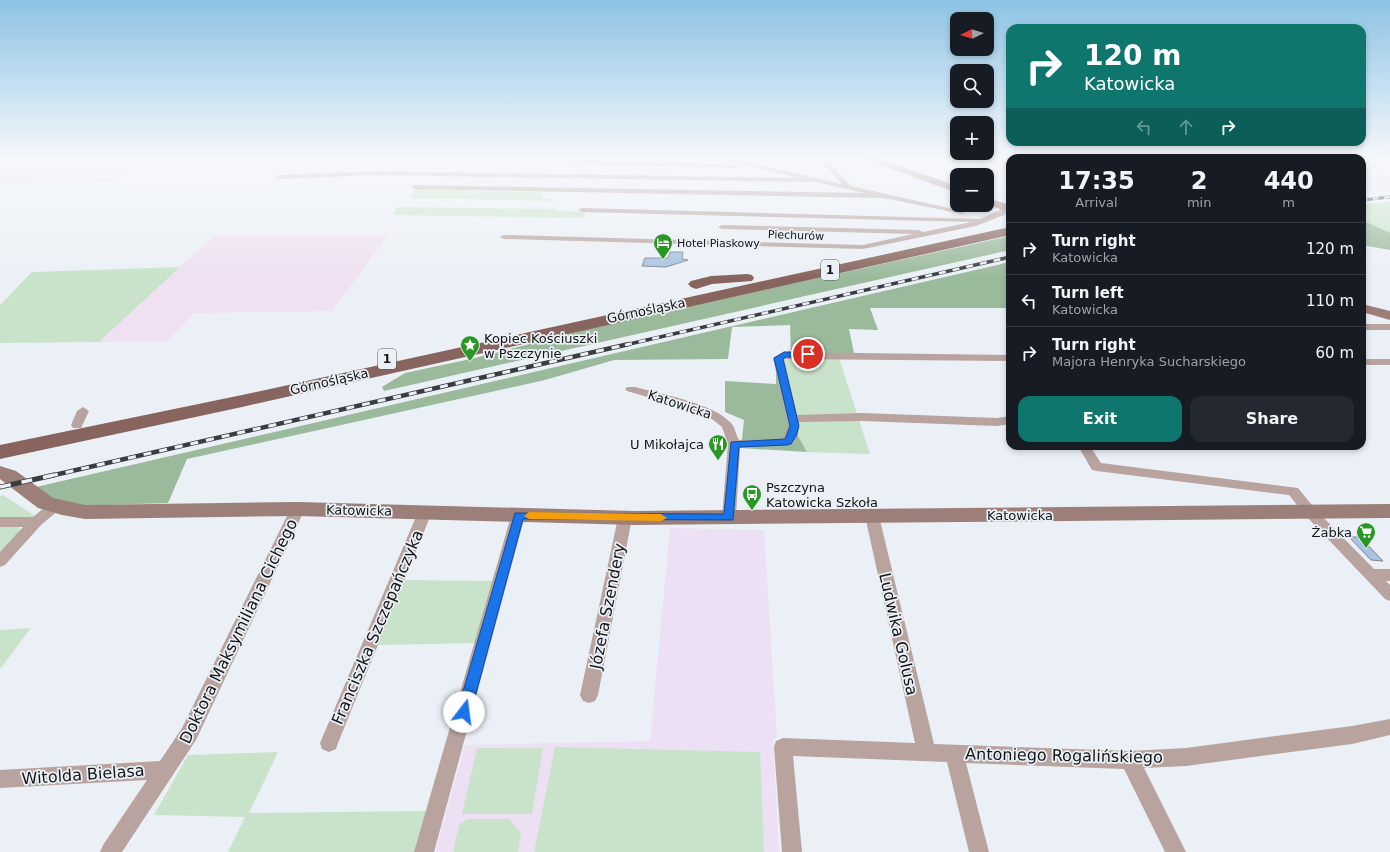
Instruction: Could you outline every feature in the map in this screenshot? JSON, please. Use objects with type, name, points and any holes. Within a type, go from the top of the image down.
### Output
[{"type":"main road","name":"Górnośląska","points":[[0,442],[80,418],[1006,226]]},
{"type":"main road","name":"Górnośląska","points":[[0,452],[242,401],[1006,232]]},
{"type":"main road","points":[[696,284],[712,280],[774,275]]},
{"type":"main road","points":[[0,462],[242,401]]},
{"type":"street","points":[[896,199],[985,219]]},
{"type":"street","points":[[994,203],[1006,207]]},
{"type":"street","name":"Piechurów","points":[[504,237],[850,248],[877,246],[938,233],[974,224],[1006,209]]},
{"type":"street","points":[[582,210],[985,219]]},
{"type":"street","points":[[722,226],[938,233]]},
{"type":"street","points":[[1366,309],[1390,316]]},
{"type":"street","points":[[1366,327],[1390,327]]},
{"type":"street","points":[[734,444],[787,442],[792,436],[794,426],[793,419],[778,358],[784,355],[1006,358]]},
{"type":"street","points":[[1366,362],[1390,362]]},
{"type":"street","name":"Katowicka","points":[[632,389],[716,416],[727,426],[734,444],[729,517]]},
{"type":"street","points":[[793,419],[862,417],[1006,420]]},
{"type":"street","points":[[1086,450],[1097,467],[1293,491],[1310,512],[1390,594]]},
{"type":"street","name":"Katowicka","points":[[0,472],[7,474],[33,495],[55,506],[85,512],[298,509],[625,518],[1390,512]]},
{"type":"street","points":[[0,561],[36,522],[55,506]]},
{"type":"street","name":"Doktora Maksymiliana Cichego","points":[[110,852],[189,734],[292,518],[298,509]]},
{"type":"street","name":"Franciszka Szczepańczyka","points":[[329,743],[426,512]]},
{"type":"street","points":[[424,852],[518,516]]},
{"type":"street","name":"Ludwika Golusa","points":[[872,516],[926,751]]},
{"type":"street","name":"Józefa Szendery","points":[[590,695],[625,518]]},
{"type":"street","points":[[0,522],[36,522]]},
{"type":"street","points":[[1372,575],[1390,575]]},
{"type":"street","name":"Antoniego Rogalińskiego","points":[[792,852],[783,747],[954,752],[1130,760],[1202,755],[1352,735],[1390,726]]},
{"type":"street","points":[[954,752],[979,852]]},
{"type":"street","points":[[1130,760],[1176,852]]},
{"type":"street","name":"Witolda Bielasa","points":[[0,779],[119,771],[166,770]]},
{"type":"shaded area","points":[[388,235],[332,311],[194,313],[167,341],[99,342],[214,236]]},
{"type":"shaded area","points":[[670,528],[764,530],[777,737],[773,740],[779,852],[435,852],[465,745],[650,741]]},
{"type":"green space","points":[[448,199],[547,199],[560,201]]},
{"type":"green space","points":[[1390,202],[1390,233],[1366,234],[1366,204]]},
{"type":"green space","points":[[397,207],[556,209],[556,211],[585,212],[583,218],[393,215]]},
{"type":"green space","points":[[1366,222],[1390,233],[1390,250],[1366,246]]},
{"type":"green space","points":[[1006,237],[1006,251],[384,391],[382,387],[405,373],[475,358],[603,325]]},
{"type":"green space","points":[[1006,263],[1006,308],[870,308],[878,330],[849,329],[854,353],[791,353],[790,325],[732,327],[728,359],[614,360],[545,380],[187,459],[168,503],[74,506],[51,502],[36,487]]},
{"type":"green space","points":[[180,267],[99,342],[0,343],[0,305],[32,272]]},
{"type":"green space","points":[[839,358],[870,454],[807,452],[798,437],[796,413],[783,359]]},
{"type":"green space","points":[[776,371],[786,415],[807,452],[741,448],[744,420],[725,412],[725,381],[776,384]]},
{"type":"green space","points":[[3,495],[35,516],[32,520],[0,520],[0,496]]},
{"type":"green space","points":[[0,525],[18,525],[21,532],[0,555]]},
{"type":"green space","points":[[401,580],[493,581],[477,643],[377,645]]},
{"type":"green space","points":[[31,628],[0,669],[0,630]]},
{"type":"green space","points":[[555,747],[760,752],[764,852],[534,852]]},
{"type":"green space","points":[[477,748],[543,748],[532,814],[462,814]]},
{"type":"green space","points":[[278,752],[249,813],[426,811],[418,852],[228,852],[245,817],[154,815],[188,755]]},
{"type":"green space","points":[[467,819],[509,819],[521,833],[518,852],[453,852],[459,825]]},
{"type":"building","name":"Hotel Piaskowy","points":[[670,252],[683,252],[682,259],[688,260],[666,267],[642,266],[645,258],[668,258]]},
{"type":"building","name":"Żabka","points":[[1349,537],[1360,537],[1383,561],[1371,560]]},
{"type":"railway","points":[[1366,200],[1374,199]]},
{"type":"railway","points":[[625,345],[1006,258]]},
{"type":"railway","points":[[50,476],[629,344]]},
{"type":"railway","points":[[0,487],[54,475]]},
{"type":"slow traffic","points":[[529,516],[661,518]]},
{"type":"place","name":"Hotel Piaskowy","points":[[663,260]]},
{"type":"place","name":"Kopiec Kościuszki w Pszczynie","points":[[470,362]]},
{"type":"place","name":"U Mikołajca","points":[[718,461]]},
{"type":"place","name":"Pszczyna Katowicka Szkoła","points":[[752,511]]},
{"type":"place","name":"Żabka","points":[[1366,549]]},
{"type":"route","points":[[464,712],[518,516],[635,518],[729,517],[734,444],[779,444],[787,442],[792,436],[794,426],[778,358],[784,355],[808,354]]}]
